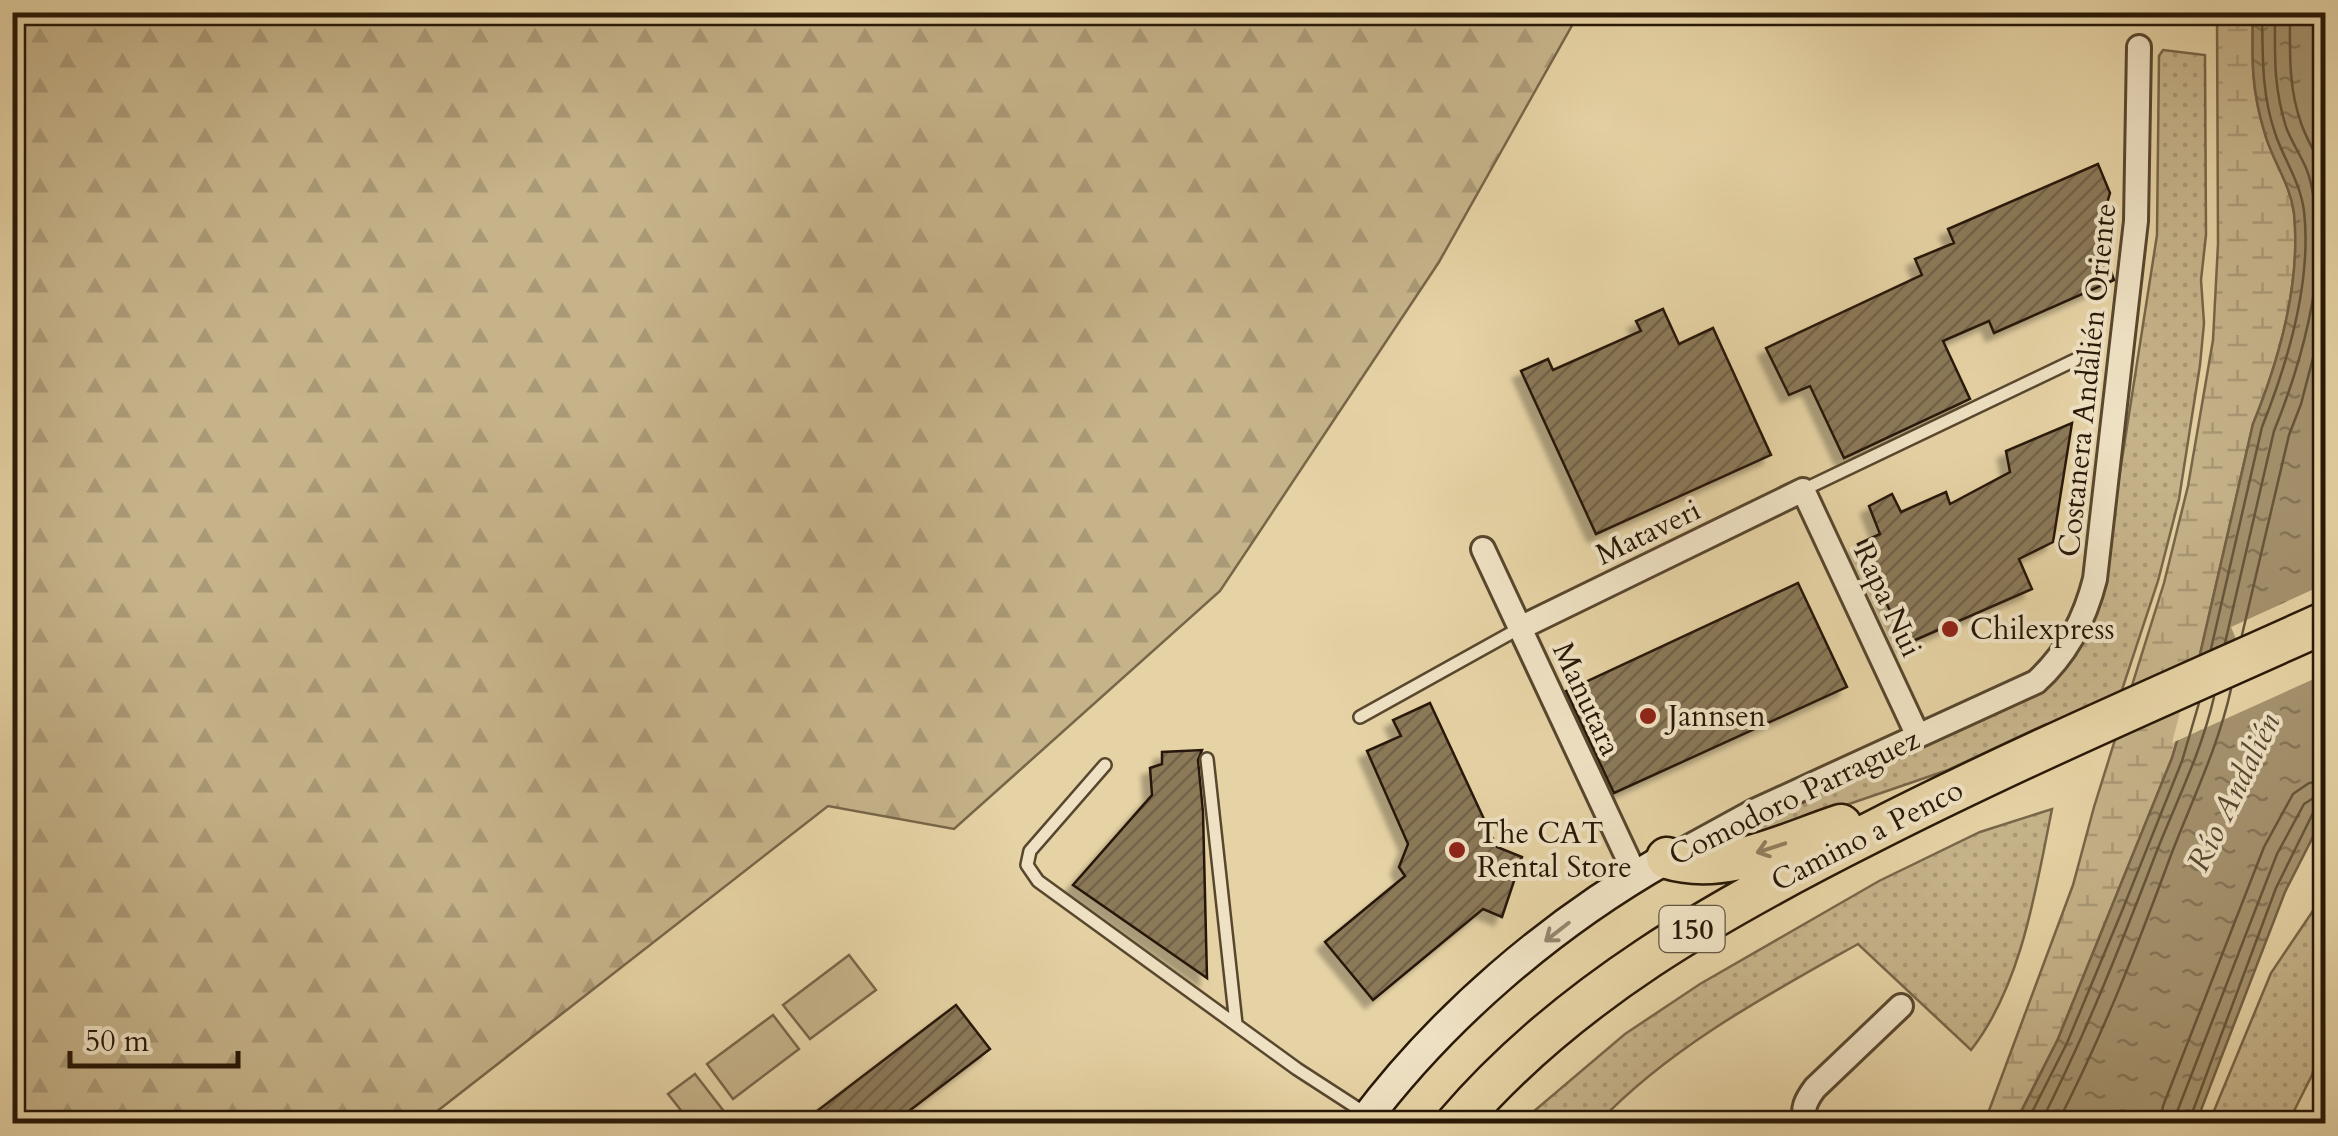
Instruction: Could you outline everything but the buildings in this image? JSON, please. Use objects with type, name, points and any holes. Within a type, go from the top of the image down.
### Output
[{"type":"highway","name":"Camino a Penco","points":[[1491,1124],[1570,1046],[1636,994],[1692,957],[1968,811],[2039,765],[2326,622]]},
{"type":"highway","name":"Camino a Penco","points":[[1456,1124],[1556,1026],[1654,952],[1768,885],[1964,786],[2039,765],[2326,650]]},
{"type":"highway","points":[[1652,867],[1724,863],[1964,786]]},
{"type":"street","name":"Costanera Andalién Oriente","points":[[2018,691],[2051,668],[2080,626],[2095,579],[2136,221],[2138,47]]},
{"type":"street","name":"Mataveri","points":[[1520,628],[1803,490]]},
{"type":"street","name":"Rapa Nui","points":[[1803,490],[1918,736]]},
{"type":"street","name":"Manutara","points":[[1483,549],[1520,628],[1652,867]]},
{"type":"street","name":"Comodoro Parraguez","points":[[1365,1119],[1441,1033],[1490,986],[1573,920],[1652,867],[1754,811],[2018,691]]},
{"type":"street","points":[[1806,1124],[1806,1100],[1815,1088],[1900,1006]]},
{"type":"lane","points":[[1803,490],[2074,360]]},
{"type":"lane","points":[[1360,717],[1520,628]]},
{"type":"lane","points":[[1207,760],[1236,1024]]},
{"type":"lane","points":[[1105,766],[1030,851],[1026,866],[1038,881],[1365,1119]]},
{"type":"green space","points":[[12,13],[1579,13],[1439,262],[1220,591],[954,829],[828,806],[422,1123],[13,1123]]},
{"type":"green space","points":[[2217,13],[2253,13],[2253,60],[2260,118],[2294,213],[2294,266],[2286,320],[2253,424],[2190,698],[2172,758],[2058,1039],[2015,1123],[1984,1124],[2073,885],[2164,583],[2188,486],[2213,340],[2218,244]]},
{"type":"green space","points":[[2163,50],[2205,55],[2206,235],[2201,280],[2204,323],[2179,499],[2158,581],[2118,702],[2042,726],[1948,770],[1721,848],[1708,848],[1728,834],[2027,697],[2100,600],[2157,235],[2159,56]]},
{"type":"green space","points":[[2052,809],[2033,903],[2015,966],[2003,996],[1971,1050],[1858,944],[1688,1046],[1598,1123],[1520,1123],[1625,1034],[1700,984],[1879,881],[1980,832]]},
{"type":"green space","points":[[2325,893],[2325,1031],[2312,1075],[2288,1123],[2209,1123],[2271,973]]},
{"type":"green space","points":[[849,955],[876,990],[810,1039],[783,1005]]},
{"type":"green space","points":[[773,1015],[799,1049],[733,1099],[707,1064]]},
{"type":"green space","points":[[695,1074],[733,1123],[691,1123],[668,1094]]},
{"type":"water","name":"Río Andalién","points":[[2253,13],[2325,13],[2325,813],[2285,892],[2196,1123],[2015,1124],[2058,1039],[2172,758],[2190,698],[2253,424],[2286,320],[2294,266],[2294,213],[2260,118],[2253,60]]},
{"type":"pier","points":[[2325,584],[2325,674],[2172,743],[2194,658],[2236,639],[2231,627]]},
{"type":"place","name":"Chilexpress","points":[[1950,629]]},
{"type":"place","name":"Jannsen","points":[[1648,716]]},
{"type":"place","name":"The CAT Rental Store","points":[[1457,850]]}]
